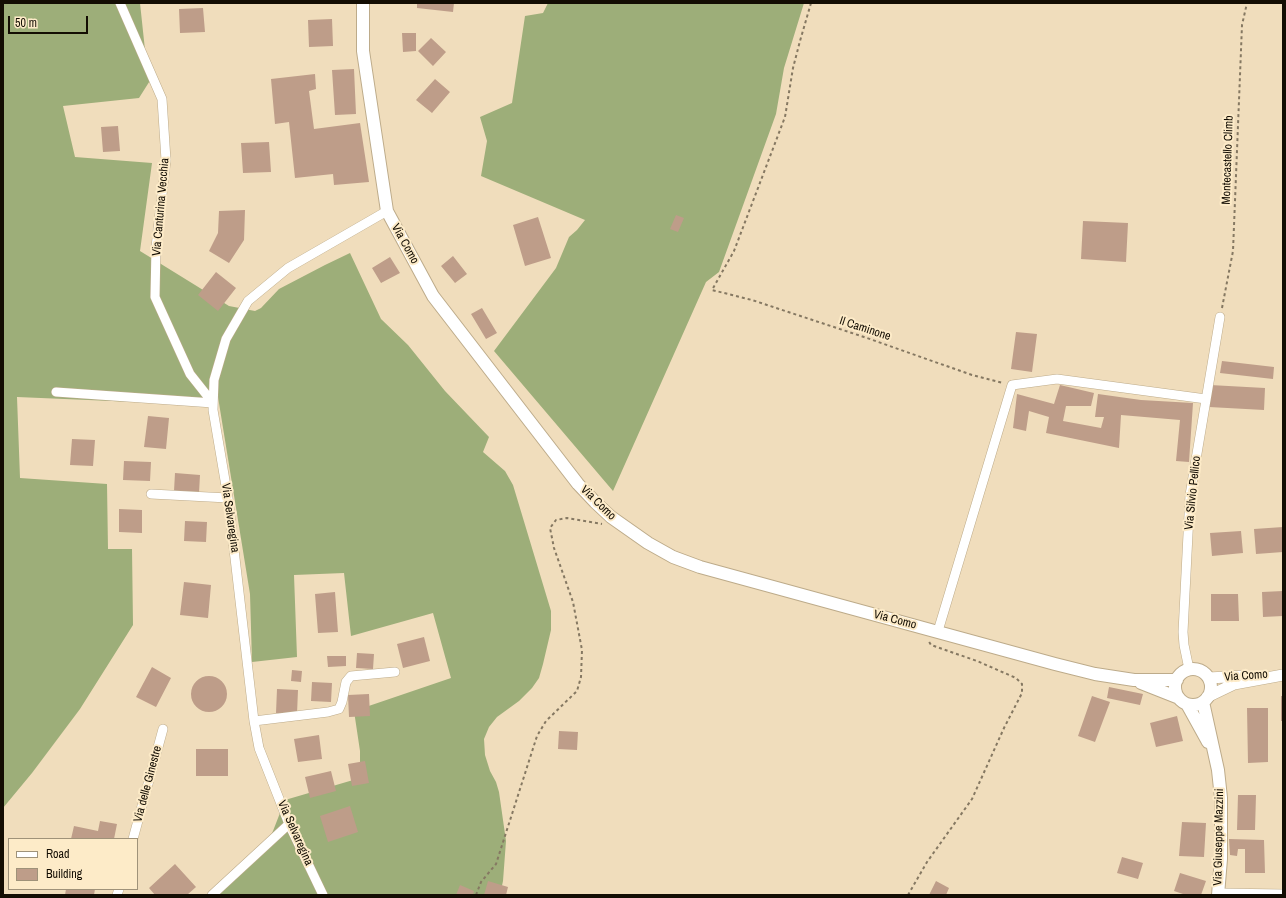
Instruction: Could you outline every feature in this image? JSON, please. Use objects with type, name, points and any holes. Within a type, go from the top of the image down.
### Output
[{"type":"main road","name":"Via Como","points":[[363,3],[363,51],[387,211],[434,296],[578,484],[615,521],[648,543],[673,557],[700,567],[1095,674],[1134,680],[1177,680]]},
{"type":"main road","points":[[1189,670],[1197,670],[1204,673],[1209,678],[1211,689],[1205,700],[1195,705],[1183,701],[1175,689],[1177,680],[1181,673],[1189,670]]},
{"type":"main road","name":"Via Como","points":[[1134,680],[1183,701]]},
{"type":"main road","name":"Via Giuseppe Mazzini","points":[[1205,700],[1221,798],[1221,859],[1218,894]]},
{"type":"main road","name":"Via Giuseppe Mazzini","points":[[1183,701],[1215,755]]},
{"type":"street","name":"Via Canturina Vecchia","points":[[120,3],[162,100],[166,160],[156,247],[155,297],[190,374],[213,403]]},
{"type":"street","name":"Via Selvaregina","points":[[323,895],[289,824],[259,748],[254,721],[228,498],[213,410],[214,380],[226,339],[248,301],[288,268],[387,211]]},
{"type":"street","name":"Via Silvio Pellico","points":[[1189,670],[1183,632],[1190,495],[1220,317]]},
{"type":"street","points":[[938,631],[1012,385],[1057,379],[1206,399]]},
{"type":"street","points":[[56,392],[213,403]]},
{"type":"street","points":[[151,494],[228,498]]},
{"type":"street","points":[[254,721],[328,712],[339,709],[346,682],[351,676],[395,672]]},
{"type":"street","name":"Via Como","points":[[1209,678],[1283,674]]},
{"type":"street","name":"Via Como","points":[[1205,700],[1234,684],[1283,674]]},
{"type":"street","name":"Via delle Ginestre","points":[[133,838],[163,729]]},
{"type":"street","points":[[212,895],[289,824]]},
{"type":"street","points":[[1218,894],[1283,894]]},
{"type":"path","name":"Il Caminone","points":[[812,3],[793,68],[785,117],[734,251],[712,290],[767,305],[972,375],[1012,385]]},
{"type":"path","name":"Montecastello Climb","points":[[1220,317],[1233,251],[1242,25],[1247,3]]},
{"type":"path","points":[[476,895],[481,882],[496,864],[537,736],[546,721],[577,691],[581,677],[582,650],[573,602],[554,548],[550,528],[556,520],[566,518],[603,524]]},
{"type":"path","points":[[908,895],[927,862],[972,799],[1004,728],[1022,693],[1022,684],[1016,678],[977,661],[931,645],[919,627]]},
{"type":"green space","points":[[3,3],[140,3],[145,50],[151,79],[139,98],[63,106],[75,157],[152,163],[140,251],[229,306],[255,311],[261,308],[279,289],[350,253],[381,319],[408,345],[445,391],[489,437],[483,452],[505,471],[513,485],[551,611],[551,630],[539,678],[532,688],[519,701],[497,717],[489,727],[484,739],[485,755],[499,792],[506,841],[503,881],[500,895],[216,895],[266,845],[285,800],[360,778],[360,751],[354,711],[451,678],[433,613],[351,636],[344,573],[294,575],[297,657],[252,662],[250,594],[218,397],[183,404],[17,397],[20,478],[107,484],[108,549],[132,549],[133,625],[80,709],[32,773],[3,808]]},
{"type":"green space","points":[[548,3],[804,3],[784,68],[776,114],[719,272],[706,282],[613,491],[494,351],[556,268],[569,237],[585,220],[481,176],[487,141],[480,117],[512,103],[525,16],[543,13]]},
{"type":"building","points":[[417,3],[454,3],[453,12],[417,8]]},
{"type":"building","points":[[203,8],[205,32],[180,33],[179,9]]},
{"type":"building","points":[[332,19],[333,46],[309,47],[308,20]]},
{"type":"building","points":[[402,33],[416,33],[416,51],[403,52]]},
{"type":"building","points":[[431,38],[446,52],[433,66],[418,51]]},
{"type":"building","points":[[354,69],[356,114],[335,115],[332,70]]},
{"type":"building","points":[[315,74],[316,89],[309,91],[314,129],[360,123],[369,182],[334,185],[333,174],[295,178],[289,122],[275,124],[271,79]]},
{"type":"building","points":[[435,79],[450,92],[432,113],[416,100]]},
{"type":"building","points":[[118,126],[120,151],[103,152],[101,127]]},
{"type":"building","points":[[269,142],[271,172],[243,173],[241,143]]},
{"type":"building","points":[[245,210],[244,240],[229,263],[209,251],[218,233],[219,211]]},
{"type":"building","points":[[676,215],[684,218],[678,232],[670,229]]},
{"type":"building","points":[[538,217],[551,258],[525,266],[513,225]]},
{"type":"building","points":[[1083,221],[1128,223],[1126,262],[1081,259]]},
{"type":"building","points":[[453,256],[467,274],[455,283],[441,266]]},
{"type":"building","points":[[390,257],[400,273],[381,283],[372,268]]},
{"type":"building","points":[[216,272],[236,288],[218,311],[198,295]]},
{"type":"building","points":[[482,308],[497,333],[486,339],[471,314]]},
{"type":"building","points":[[1016,332],[1037,334],[1032,372],[1011,369]]},
{"type":"building","points":[[1222,361],[1274,367],[1273,379],[1220,373]]},
{"type":"building","points":[[1060,385],[1094,393],[1091,406],[1066,406],[1063,421],[1101,428],[1104,417],[1095,417],[1098,394],[1141,400],[1193,403],[1189,462],[1176,461],[1180,420],[1121,415],[1119,448],[1046,433],[1049,417],[1029,411],[1026,431],[1013,428],[1017,394],[1054,404]]},
{"type":"building","points":[[1210,385],[1265,388],[1264,410],[1209,407]]},
{"type":"building","points":[[148,416],[169,418],[166,449],[144,447]]},
{"type":"building","points":[[72,439],[95,440],[93,466],[70,465]]},
{"type":"building","points":[[124,461],[151,462],[150,481],[123,480]]},
{"type":"building","points":[[175,473],[200,475],[199,493],[174,491]]},
{"type":"building","points":[[119,509],[142,510],[142,533],[119,532]]},
{"type":"building","points":[[185,521],[207,522],[206,542],[184,541]]},
{"type":"building","points":[[1283,527],[1283,552],[1256,554],[1254,529]]},
{"type":"building","points":[[1241,531],[1243,553],[1212,556],[1210,533]]},
{"type":"building","points":[[184,582],[211,585],[208,618],[180,615]]},
{"type":"building","points":[[1283,591],[1283,616],[1263,617],[1262,592]]},
{"type":"building","points":[[335,592],[338,632],[318,633],[315,594]]},
{"type":"building","points":[[1211,594],[1238,594],[1239,621],[1211,621]]},
{"type":"building","points":[[424,637],[430,661],[403,668],[397,644]]},
{"type":"building","points":[[357,653],[374,654],[373,669],[356,668]]},
{"type":"building","points":[[327,656],[346,656],[346,666],[328,667]]},
{"type":"building","points":[[152,667],[171,678],[156,707],[136,697]]},
{"type":"building","points":[[292,670],[302,671],[301,682],[291,681]]},
{"type":"building","points":[[209,676],[219,679],[224,684],[227,694],[224,704],[219,709],[209,712],[199,709],[194,704],[191,694],[194,684],[199,679]]},
{"type":"building","points":[[312,682],[332,683],[331,702],[311,701]]},
{"type":"building","points":[[1109,687],[1143,694],[1140,705],[1107,698]]},
{"type":"building","points":[[277,689],[298,690],[297,714],[276,713]]},
{"type":"building","points":[[369,694],[370,716],[349,717],[348,695]]},
{"type":"building","points":[[1092,696],[1110,702],[1095,742],[1078,736]]},
{"type":"building","points":[[1281,696],[1283,696],[1283,721],[1281,721]]},
{"type":"building","points":[[1247,708],[1268,708],[1268,762],[1248,763]]},
{"type":"building","points":[[1177,716],[1183,741],[1156,747],[1150,723]]},
{"type":"building","points":[[559,731],[578,732],[577,750],[558,749]]},
{"type":"building","points":[[319,735],[322,759],[298,762],[294,739]]},
{"type":"building","points":[[196,749],[228,749],[228,776],[196,776]]},
{"type":"building","points":[[365,761],[369,783],[352,786],[348,764]]},
{"type":"building","points":[[331,771],[336,791],[310,798],[305,777]]},
{"type":"building","points":[[1238,795],[1256,795],[1255,830],[1237,830]]},
{"type":"building","points":[[350,806],[358,832],[328,842],[320,816]]},
{"type":"building","points":[[100,821],[117,824],[114,838],[71,838],[74,826],[98,831]]},
{"type":"building","points":[[1182,822],[1206,823],[1204,857],[1179,856]]},
{"type":"building","points":[[1229,839],[1264,840],[1265,873],[1245,873],[1245,849],[1238,849],[1237,856],[1230,855]]},
{"type":"building","points":[[1122,857],[1143,863],[1138,879],[1117,873]]},
{"type":"building","points":[[175,864],[196,887],[187,895],[155,895],[149,888]]},
{"type":"building","points":[[1180,873],[1206,881],[1201,895],[1186,895],[1174,891]]},
{"type":"building","points":[[488,881],[508,887],[506,895],[484,895]]},
{"type":"building","points":[[936,881],[949,888],[946,895],[929,895]]},
{"type":"building","points":[[460,885],[474,891],[473,895],[456,895]]},
{"type":"building","points":[[66,890],[95,890],[94,895],[65,895]]}]
